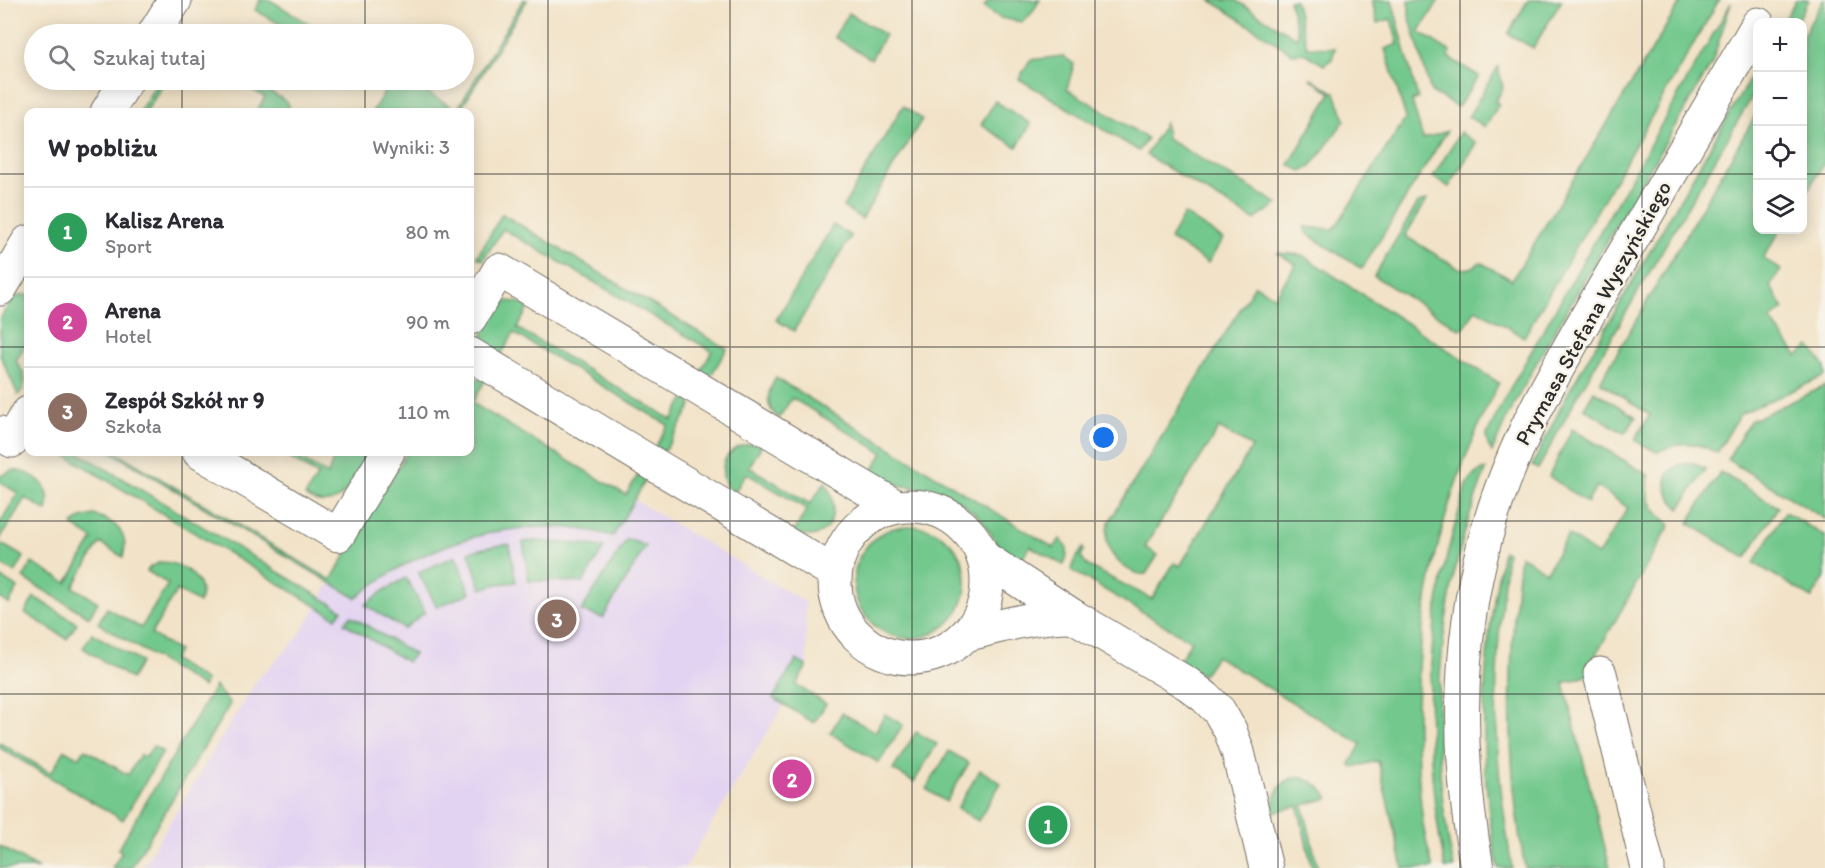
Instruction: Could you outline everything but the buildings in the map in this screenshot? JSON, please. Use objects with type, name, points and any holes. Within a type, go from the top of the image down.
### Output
[{"type":"street","points":[[160,24],[175,0]]},
{"type":"street","name":"Prymasa Stefana Wyszyńskiego","points":[[1761,18],[1772,0]]},
{"type":"street","name":"Prymasa Stefana Wyszyńskiego","points":[[1476,868],[1464,780],[1463,681],[1468,626],[1485,539],[1520,442],[1573,339],[1753,32]]},
{"type":"street","points":[[110,108],[121,90]]},
{"type":"street","points":[[0,289],[24,249]]},
{"type":"street","points":[[474,311],[499,270],[897,507]]},
{"type":"street","points":[[474,356],[835,573]]},
{"type":"street","points":[[206,456],[338,535],[386,456]]},
{"type":"street","points":[[919,506],[940,512],[958,522],[973,538],[983,557],[987,578],[985,598],[978,618],[966,635],[949,648],[930,656],[909,658],[888,655],[869,646],[854,632],[842,614],[836,594],[835,573],[840,554],[849,537],[862,523],[879,513],[897,507],[919,506]]},
{"type":"street","points":[[983,557],[1073,616],[1188,684],[1219,711],[1230,730],[1238,752],[1266,868]]},
{"type":"street","points":[[966,635],[1046,616],[1073,616]]},
{"type":"street","points":[[1600,674],[1648,868]]},
{"type":"shaded area","points":[[474,453],[626,495],[805,602],[807,666],[685,868],[142,868],[257,680],[299,636],[405,456],[474,456]]},
{"type":"green space","points":[[270,0],[309,24],[279,24],[255,10],[260,1]]},
{"type":"green space","points":[[523,0],[527,0],[474,87],[474,82]]},
{"type":"green space","points":[[989,0],[1040,0],[1031,14],[1022,22],[1000,18],[984,7]]},
{"type":"green space","points":[[1210,0],[1235,0],[1296,38],[1298,34],[1289,0],[1295,0],[1307,47],[1335,48],[1332,59],[1324,65],[1304,53],[1293,54]]},
{"type":"green space","points":[[1372,0],[1392,0],[1418,98],[1412,101],[1423,139],[1447,131],[1362,269],[1313,238],[1304,227],[1334,229],[1406,118],[1385,49],[1398,44],[1391,19],[1377,23]]},
{"type":"green space","points":[[1409,0],[1439,0],[1419,32],[1451,52],[1448,57],[1479,76],[1458,107],[1431,92],[1409,15]]},
{"type":"green space","points":[[1528,0],[1562,0],[1533,48],[1508,34]]},
{"type":"green space","points":[[1682,0],[1719,0],[1524,337],[1476,309],[1464,328],[1459,329],[1374,276],[1418,203],[1427,200],[1405,236],[1458,268],[1470,268],[1480,262],[1512,280]]},
{"type":"green space","points":[[1796,0],[1809,0],[1798,18],[1785,18]]},
{"type":"green space","points":[[1825,0],[1825,163],[1807,191],[1807,72],[1807,29]]},
{"type":"green space","points":[[1731,3],[1712,63],[1547,344],[1507,417],[1492,452],[1486,437],[1504,399]]},
{"type":"green space","points":[[849,13],[885,35],[871,59],[834,37]]},
{"type":"green space","points":[[1063,56],[1074,64],[1067,89],[1147,138],[1139,151],[1019,79],[1030,60]]},
{"type":"green space","points":[[1498,67],[1503,88],[1495,102],[1499,104],[1485,127],[1468,117]]},
{"type":"green space","points":[[1753,73],[1753,95],[1578,395],[1538,469],[1532,466],[1568,393]]},
{"type":"green space","points":[[1311,78],[1335,93],[1345,120],[1311,167],[1301,171],[1289,165],[1331,93]]},
{"type":"green space","points":[[153,90],[160,90],[148,108],[142,108]]},
{"type":"green space","points":[[253,90],[267,90],[288,103],[290,108],[258,108],[265,97]]},
{"type":"green space","points":[[386,90],[423,90],[454,108],[374,108]]},
{"type":"green space","points":[[469,90],[472,90],[461,108],[458,108]]},
{"type":"green space","points":[[995,101],[1031,124],[1017,147],[981,125]]},
{"type":"green space","points":[[903,106],[922,119],[862,219],[843,207]]},
{"type":"green space","points":[[1753,120],[1753,234],[1778,234],[1763,258],[1781,270],[1770,286],[1784,309],[1770,319],[1797,356],[1810,346],[1825,367],[1825,376],[1740,414],[1717,453],[1694,444],[1680,444],[1657,452],[1636,441],[1636,437],[1650,415],[1600,382]]},
{"type":"green space","points":[[1165,123],[1167,139],[1278,204],[1254,220],[1146,155]]},
{"type":"green space","points":[[1460,132],[1476,143],[1449,187],[1433,177]]},
{"type":"green space","points":[[502,214],[727,349],[710,377],[699,374],[712,351],[503,229],[483,260],[477,257]]},
{"type":"green space","points":[[1184,214],[1223,239],[1208,263],[1170,239]]},
{"type":"green space","points":[[833,225],[851,236],[794,331],[776,320]]},
{"type":"green space","points":[[1277,253],[1302,255],[1499,383],[1479,424],[1456,483],[1431,578],[1423,627],[1418,676],[1418,774],[1424,829],[1433,868],[1403,868],[1378,761],[1353,767],[1350,764],[1361,744],[1216,656],[1203,675],[1179,661],[1191,641],[1071,570],[1083,548],[1081,557],[1088,566],[1152,599],[1174,563],[1180,566],[1252,447],[1219,428],[1145,547],[1158,555],[1146,574],[1127,569],[1116,560],[1107,539],[1109,522],[1255,285],[1275,297],[1296,264]]},
{"type":"green space","points":[[24,295],[24,347],[16,361],[24,378],[24,387],[18,395],[0,355],[0,319],[12,299]]},
{"type":"green space","points":[[509,301],[529,307],[517,328],[672,420],[685,398],[692,405],[664,452],[654,449],[668,425],[514,333],[499,358],[486,347],[483,340],[484,325],[496,307]]},
{"type":"green space","points":[[474,378],[485,381],[474,400]]},
{"type":"green space","points":[[776,378],[1054,548],[1060,539],[1067,551],[1063,565],[1030,546],[1018,566],[1004,553],[980,518],[958,500],[935,491],[899,485],[870,474],[883,453],[792,398],[779,418],[771,409],[768,399]]},
{"type":"green space","points":[[1825,386],[1825,519],[1728,458],[1750,421]]},
{"type":"green space","points":[[1594,391],[1636,417],[1627,431],[1624,433],[1584,408]]},
{"type":"green space","points":[[474,404],[626,495],[639,473],[647,478],[613,536],[579,529],[545,527],[477,536],[413,561],[383,578],[356,598],[118,456],[123,456],[331,580],[405,456],[474,456]]},
{"type":"green space","points":[[1572,429],[1648,475],[1651,503],[1658,514],[1670,525],[1594,658],[1593,674],[1564,683],[1610,868],[1525,868],[1514,790],[1510,712],[1513,633],[1520,555],[1546,572],[1568,535],[1598,555],[1628,508],[1597,486],[1587,503],[1549,476]]},
{"type":"green space","points":[[749,444],[762,445],[749,467],[810,504],[825,482],[833,503],[833,513],[830,523],[824,530],[817,535],[806,536],[794,532],[807,509],[746,473],[733,495],[730,492],[723,475],[724,462],[736,448]]},
{"type":"green space","points":[[67,456],[85,456],[342,610],[336,618]]},
{"type":"green space","points":[[286,456],[296,456],[328,475],[334,456],[368,456],[352,483],[337,499],[317,502],[305,496],[318,475]]},
{"type":"green space","points":[[1688,463],[1694,463],[1705,469],[1680,509],[1669,495],[1666,481],[1672,470]]},
{"type":"green space","points":[[13,470],[29,474],[41,482],[48,495],[47,511],[25,498],[0,539],[0,523],[18,493],[0,482],[0,476]]},
{"type":"green space","points":[[1486,470],[1469,517],[1456,566],[1441,667],[1438,718],[1440,769],[1445,819],[1454,868],[1445,868],[1432,780],[1430,690],[1432,646],[1446,558],[1463,495],[1472,477]]},
{"type":"green space","points":[[1720,472],[1778,507],[1746,558],[1688,523]]},
{"type":"green space","points":[[1785,512],[1825,536],[1825,577],[1812,598],[1754,563]]},
{"type":"green space","points":[[94,515],[114,524],[119,529],[125,548],[123,557],[100,543],[73,587],[98,602],[89,617],[23,578],[32,563],[67,583],[93,539],[72,525],[81,518]]},
{"type":"green space","points":[[910,526],[932,530],[950,542],[962,560],[966,582],[962,604],[950,622],[932,634],[910,638],[888,634],[870,622],[858,604],[854,582],[858,560],[870,542],[888,530]]},
{"type":"green space","points":[[627,539],[646,546],[603,618],[581,611]]},
{"type":"green space","points":[[523,542],[604,547],[583,583],[529,581]]},
{"type":"green space","points":[[0,543],[24,557],[15,573],[0,564]]},
{"type":"green space","points":[[509,544],[516,582],[481,589],[469,552]]},
{"type":"green space","points":[[1503,551],[1507,552],[1496,704],[1499,768],[1512,868],[1498,868],[1486,789],[1484,749],[1486,669]]},
{"type":"green space","points":[[456,556],[470,593],[437,607],[418,572]]},
{"type":"green space","points":[[160,562],[168,562],[191,573],[200,586],[201,594],[199,603],[177,590],[151,634],[178,651],[173,660],[206,681],[203,687],[98,623],[107,608],[141,628],[168,584],[147,571]]},
{"type":"green space","points":[[0,577],[18,588],[9,604],[0,598]]},
{"type":"green space","points":[[406,578],[425,612],[404,629],[365,605]]},
{"type":"green space","points":[[34,597],[77,623],[67,639],[25,613]]},
{"type":"green space","points":[[351,616],[414,654],[407,662],[344,623]]},
{"type":"green space","points":[[92,633],[141,662],[131,679],[83,648]]},
{"type":"green space","points":[[796,660],[807,666],[796,685],[826,704],[814,723],[773,698]]},
{"type":"green space","points":[[215,686],[230,704],[131,868],[112,868],[122,852],[118,849]]},
{"type":"green space","points":[[842,713],[875,732],[885,714],[903,725],[879,763],[830,733]]},
{"type":"green space","points":[[916,732],[937,744],[914,782],[893,770]]},
{"type":"green space","points":[[0,743],[51,773],[65,750],[79,758],[85,749],[128,775],[140,755],[146,757],[153,746],[163,752],[123,820],[0,748]]},
{"type":"green space","points":[[949,751],[969,763],[946,802],[926,789]]},
{"type":"green space","points":[[980,770],[1001,783],[978,821],[957,808]]},
{"type":"green space","points":[[1292,778],[1304,778],[1314,782],[1329,798],[1303,805],[1318,868],[1312,868],[1298,806],[1273,812],[1277,792]]},
{"type":"green space","points":[[0,846],[37,868],[0,868]]},
{"type":"place","name":"Zespół Szkół nr 9","points":[[557,619]]},
{"type":"place","name":"Arena","points":[[792,779]]},
{"type":"place","name":"Kalisz Arena","points":[[1048,825]]}]
